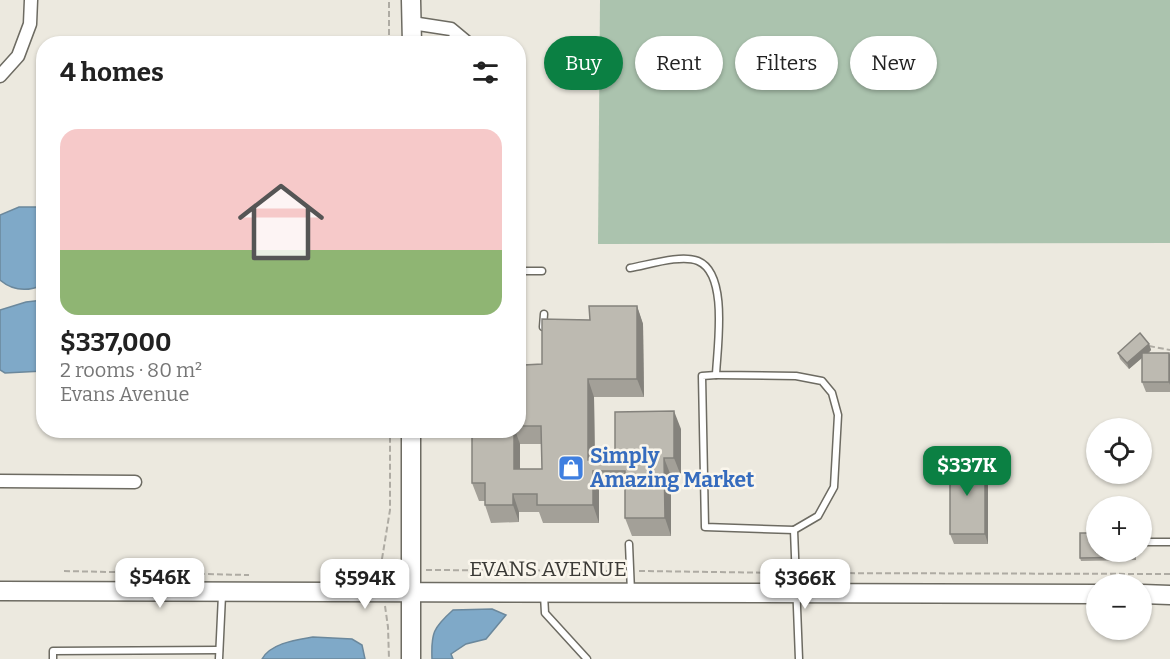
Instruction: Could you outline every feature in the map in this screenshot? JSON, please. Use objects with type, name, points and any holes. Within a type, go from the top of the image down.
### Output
[{"type":"street","points":[[0,76],[18,56],[30,24],[31,0]]},
{"type":"street","points":[[411,0],[411,36]]},
{"type":"street","points":[[411,23],[451,29],[459,36]]},
{"type":"street","points":[[411,438],[411,659]]},
{"type":"street","points":[[0,481],[135,482]]},
{"type":"street","name":"EVANS AVENUE","points":[[0,591],[1086,594]]},
{"type":"street","points":[[1152,594],[1170,595]]},
{"type":"lane","points":[[630,268],[679,259],[699,262],[713,275],[718,295],[716,375]]},
{"type":"lane","points":[[526,272],[542,271]]},
{"type":"lane","points":[[543,333],[544,314]]},
{"type":"lane","points":[[526,379],[535,370]]},
{"type":"lane","points":[[716,375],[796,376],[822,381],[832,393],[838,415],[834,487],[818,516],[794,531],[705,526],[702,376],[716,375]]},
{"type":"lane","points":[[794,531],[799,659]]},
{"type":"lane","points":[[1152,542],[1170,542]]},
{"type":"lane","points":[[629,544],[631,592]]},
{"type":"lane","points":[[219,659],[222,591]]},
{"type":"lane","points":[[544,592],[545,614],[587,659]]},
{"type":"lane","points":[[142,650],[142,659]]},
{"type":"lane","points":[[53,659],[53,651],[219,650]]},
{"type":"path","points":[[389,0],[389,36]]},
{"type":"path","points":[[1147,345],[1170,350]]},
{"type":"path","points":[[389,659],[381,565],[390,510],[390,438]]},
{"type":"path","points":[[333,575],[357,575],[374,570],[381,565],[432,571],[1170,574]]},
{"type":"path","points":[[64,571],[250,575]]},
{"type":"green space","points":[[600,0],[1170,0],[1170,243],[598,244],[599,90],[623,90],[623,36],[600,36]]},
{"type":"water","points":[[19,207],[36,207],[36,287],[15,288],[0,280],[0,215]]},
{"type":"water","points":[[36,301],[36,371],[5,373],[0,370],[0,310]]},
{"type":"water","points":[[492,609],[506,615],[486,639],[466,644],[451,654],[453,659],[432,659],[435,631],[453,610]]},
{"type":"water","points":[[313,637],[352,639],[362,645],[365,659],[262,659],[271,649],[292,641]]},
{"type":"building","points":[[589,306],[637,306],[637,379],[588,379],[588,460],[615,459],[615,412],[674,411],[674,458],[664,458],[665,518],[625,518],[625,471],[593,471],[593,505],[537,505],[537,494],[513,494],[513,505],[485,505],[485,483],[472,483],[472,438],[514,438],[514,469],[542,469],[541,426],[526,426],[526,365],[542,364],[542,319],[590,320]]},
{"type":"building","points":[[1140,333],[1149,344],[1127,363],[1118,353]]},
{"type":"building","points":[[1142,353],[1169,353],[1169,382],[1142,382]]},
{"type":"building","points":[[950,460],[985,460],[985,534],[950,534]]},
{"type":"building","points":[[1080,533],[1086,533],[1086,558],[1080,558]]},
{"type":"place","name":"Simply Amazing Market","points":[[571,468]]}]
